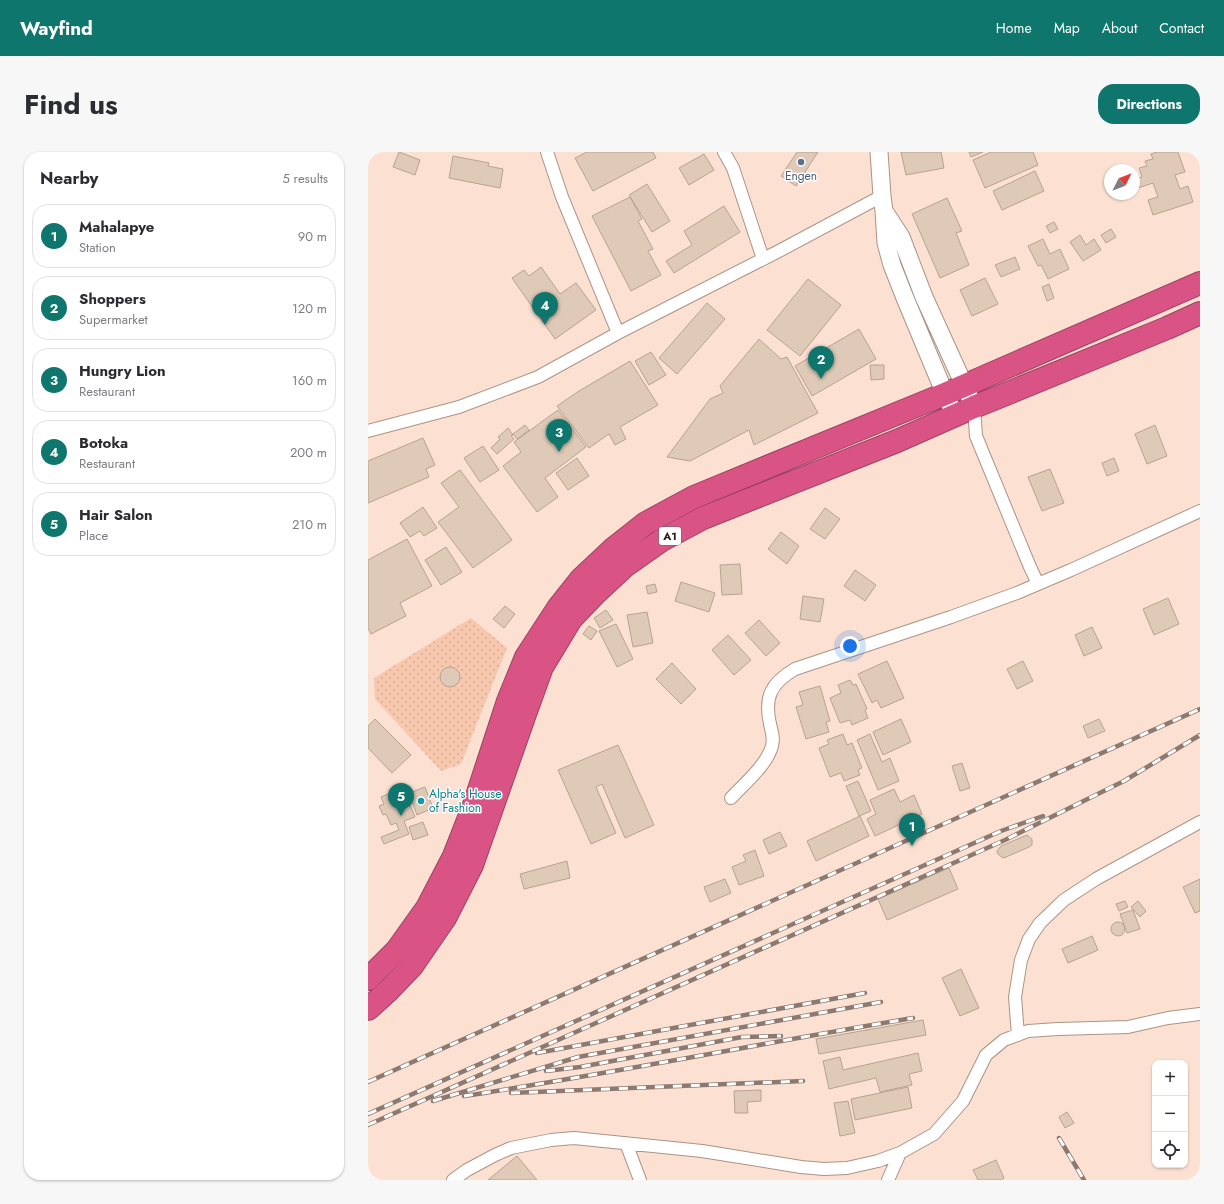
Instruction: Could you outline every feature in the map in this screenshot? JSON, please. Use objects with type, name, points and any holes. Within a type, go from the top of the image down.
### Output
[{"type":"highway","name":"A1","points":[[368,979],[397,950],[427,908],[454,856],[474,805],[508,701],[526,657],[558,608],[581,579],[613,549],[646,524],[694,497],[955,390],[1200,283]]},
{"type":"highway","name":"A1","points":[[368,1009],[412,966],[445,918],[472,865],[524,714],[542,667],[571,619],[625,566],[662,540],[703,518],[890,444],[965,411],[1160,331],[1200,313]]},
{"type":"street","points":[[547,152],[562,197],[618,333]]},
{"type":"street","points":[[879,152],[886,244],[892,265],[965,411],[1038,584]]},
{"type":"street","points":[[728,155],[763,259]]},
{"type":"street","points":[[368,431],[460,407],[538,377],[618,333],[763,259],[883,204]]},
{"type":"street","points":[[965,411],[976,436]]},
{"type":"street","points":[[731,798],[762,765],[768,756],[772,745],[773,736],[767,701],[774,685],[786,674],[795,669],[951,617],[1017,593],[1200,511]]},
{"type":"street","points":[[1018,1035],[1015,997],[1021,960],[1029,939],[1040,923],[1064,900],[1096,880],[1200,822]]},
{"type":"street","points":[[454,1180],[467,1170],[511,1148],[551,1140],[574,1138],[702,1151],[801,1167],[824,1169],[847,1168],[878,1161],[900,1153],[934,1134],[963,1101],[986,1055],[1004,1040],[1028,1031],[1128,1027],[1168,1018],[1200,1014]]},
{"type":"street","points":[[626,1143],[640,1180]]},
{"type":"street","points":[[888,1180],[900,1153]]},
{"type":"shaded area","points":[[471,618],[507,648],[461,764],[441,771],[375,699],[374,678]]},
{"type":"building","points":[[399,152],[420,160],[415,175],[393,167]]},
{"type":"building","points":[[587,152],[653,152],[656,158],[593,191],[575,158]]},
{"type":"building","points":[[797,152],[818,152],[796,186],[781,176]]},
{"type":"building","points":[[901,152],[941,152],[944,168],[906,175]]},
{"type":"building","points":[[969,152],[983,152],[971,157]]},
{"type":"building","points":[[991,152],[1033,152],[1038,165],[985,188],[973,160]]},
{"type":"building","points":[[1157,152],[1178,152],[1185,172],[1175,175],[1180,189],[1188,186],[1193,202],[1153,215],[1148,200],[1158,197],[1153,183],[1140,187],[1140,178],[1142,177],[1140,168],[1147,166],[1145,161],[1153,159],[1151,154]]},
{"type":"building","points":[[704,154],[714,170],[689,185],[679,168]]},
{"type":"building","points":[[453,156],[489,163],[488,166],[503,169],[500,188],[449,178]]},
{"type":"building","points":[[1035,171],[1044,191],[1002,210],[993,191]]},
{"type":"building","points":[[647,184],[670,221],[652,232],[629,195]]},
{"type":"building","points":[[630,197],[642,219],[638,221],[653,249],[648,251],[661,275],[631,291],[592,216]]},
{"type":"building","points":[[947,198],[962,231],[956,233],[969,265],[940,278],[912,214]]},
{"type":"building","points":[[724,206],[740,232],[674,273],[666,261],[692,245],[684,231]]},
{"type":"building","points":[[1054,222],[1058,229],[1050,233],[1046,226]]},
{"type":"building","points":[[1111,229],[1116,237],[1106,243],[1101,235]]},
{"type":"building","points":[[1080,235],[1086,245],[1094,239],[1101,250],[1083,261],[1070,242]]},
{"type":"building","points":[[1043,239],[1050,254],[1060,249],[1069,269],[1048,279],[1041,265],[1038,266],[1028,246]]},
{"type":"building","points":[[1015,257],[1020,269],[1001,277],[995,265]]},
{"type":"building","points":[[541,267],[560,294],[576,283],[596,310],[555,339],[512,278],[524,270],[529,276]]},
{"type":"building","points":[[985,278],[998,304],[972,316],[960,290]]},
{"type":"building","points":[[808,279],[841,305],[800,356],[767,330]]},
{"type":"building","points":[[1049,284],[1054,298],[1047,301],[1042,287]]},
{"type":"building","points":[[707,303],[725,319],[677,374],[659,358]]},
{"type":"building","points":[[859,329],[876,359],[812,396],[795,366]]},
{"type":"building","points":[[759,339],[781,359],[787,357],[818,413],[754,445],[749,430],[690,461],[667,457],[710,399],[723,393],[720,386]]},
{"type":"building","points":[[651,352],[666,375],[649,385],[635,361]]},
{"type":"building","points":[[630,361],[658,405],[620,427],[626,439],[615,445],[609,434],[589,448],[557,406],[579,391]]},
{"type":"building","points":[[870,365],[884,365],[884,379],[871,380]]},
{"type":"building","points":[[558,410],[586,447],[545,478],[558,497],[537,512],[503,466],[521,452],[514,442]]},
{"type":"building","points":[[525,425],[529,430],[517,439],[513,434]]},
{"type":"building","points":[[1155,425],[1167,456],[1147,464],[1135,434]]},
{"type":"building","points":[[508,428],[514,439],[497,454],[491,448],[500,439],[498,437]]},
{"type":"building","points":[[423,438],[435,465],[426,469],[429,477],[368,503],[368,461]]},
{"type":"building","points":[[483,446],[499,470],[480,482],[464,458]]},
{"type":"building","points":[[577,458],[589,476],[568,490],[556,473]]},
{"type":"building","points":[[1114,458],[1119,471],[1107,476],[1102,463]]},
{"type":"building","points":[[1050,469],[1064,503],[1042,511],[1028,477]]},
{"type":"building","points":[[460,470],[512,540],[473,568],[438,522],[459,507],[441,483]]},
{"type":"building","points":[[423,507],[437,528],[424,536],[420,531],[410,537],[400,523]]},
{"type":"building","points":[[825,508],[840,519],[825,539],[810,529]]},
{"type":"building","points":[[781,532],[799,546],[787,564],[768,549]]},
{"type":"building","points":[[407,539],[432,586],[400,603],[406,616],[371,634],[368,628],[368,560]]},
{"type":"building","points":[[446,547],[462,572],[441,585],[425,560]]},
{"type":"building","points":[[740,564],[742,594],[722,595],[720,565]]},
{"type":"building","points":[[855,570],[876,585],[865,601],[844,586]]},
{"type":"building","points":[[681,582],[715,593],[709,612],[675,601]]},
{"type":"building","points":[[655,584],[657,592],[648,594],[646,586]]},
{"type":"building","points":[[803,596],[824,599],[820,622],[800,619]]},
{"type":"building","points":[[1168,598],[1179,624],[1154,635],[1143,609]]},
{"type":"building","points":[[505,606],[515,614],[504,628],[493,619]]},
{"type":"building","points":[[606,610],[613,620],[600,628],[594,618]]},
{"type":"building","points":[[647,612],[653,643],[633,647],[627,615]]},
{"type":"building","points":[[759,620],[780,643],[766,656],[745,633]]},
{"type":"building","points":[[616,624],[633,659],[617,667],[599,631]]},
{"type":"building","points":[[589,626],[597,631],[591,640],[583,634]]},
{"type":"building","points":[[1092,627],[1102,648],[1084,656],[1075,635]]},
{"type":"building","points":[[728,635],[751,660],[734,675],[712,650]]},
{"type":"building","points":[[887,661],[904,698],[881,708],[877,700],[872,703],[858,674]]},
{"type":"building","points":[[1023,661],[1033,681],[1017,689],[1007,669]]},
{"type":"building","points":[[672,663],[696,689],[681,704],[656,679]]},
{"type":"building","points":[[450,667],[457,670],[460,677],[457,684],[450,687],[443,684],[440,677],[443,670]]},
{"type":"building","points":[[850,680],[853,685],[856,684],[867,709],[865,710],[868,718],[852,725],[850,720],[840,723],[830,698],[841,693],[838,685]]},
{"type":"building","points":[[820,686],[830,721],[826,722],[829,732],[806,739],[796,707],[803,705],[799,692]]},
{"type":"building","points":[[375,719],[411,755],[392,773],[368,748],[368,726]]},
{"type":"building","points":[[901,719],[911,742],[883,755],[873,732]]},
{"type":"building","points":[[1099,719],[1105,731],[1088,738],[1083,726]]},
{"type":"building","points":[[843,734],[847,745],[852,743],[862,768],[858,770],[860,775],[844,781],[841,773],[830,777],[819,748],[829,744],[827,740]]},
{"type":"building","points":[[870,734],[882,762],[890,758],[899,781],[878,790],[857,740]]},
{"type":"building","points":[[618,745],[654,825],[625,838],[602,784],[596,787],[616,833],[591,844],[558,770]]},
{"type":"building","points":[[962,763],[970,788],[960,791],[952,766]]},
{"type":"building","points":[[858,781],[871,811],[859,816],[846,786]]},
{"type":"building","name":"Alpha's House of Fashion","points":[[425,787],[433,808],[417,815],[409,793]]},
{"type":"building","points":[[403,788],[415,817],[404,821],[409,834],[384,844],[381,837],[399,830],[396,823],[391,825],[386,814],[383,815],[379,806],[384,804],[381,797]]},
{"type":"building","points":[[894,789],[900,802],[914,795],[922,814],[875,836],[867,819],[876,814],[870,800]]},
{"type":"building","points":[[860,816],[869,836],[816,861],[807,841]]},
{"type":"building","points":[[423,822],[428,835],[413,840],[409,827]]},
{"type":"building","points":[[780,832],[787,846],[769,854],[763,840]]},
{"type":"building","points":[[1027,835],[1032,839],[1032,845],[1029,847],[1003,858],[998,854],[997,851],[1001,846]]},
{"type":"building","points":[[755,850],[764,876],[739,885],[732,867],[746,861],[743,855]]},
{"type":"building","points":[[567,861],[570,878],[524,889],[520,874]]},
{"type":"building","points":[[949,868],[958,889],[887,920],[878,899]]},
{"type":"building","points":[[725,879],[731,893],[710,902],[704,887]]},
{"type":"building","points":[[1200,879],[1200,911],[1195,913],[1183,887]]},
{"type":"building","points":[[1125,901],[1128,907],[1119,911],[1116,904]]},
{"type":"building","points":[[1138,901],[1146,911],[1140,917],[1131,907]]},
{"type":"building","points":[[1133,910],[1140,929],[1127,933],[1120,914]]},
{"type":"building","points":[[1118,922],[1123,924],[1125,929],[1123,934],[1118,936],[1113,934],[1111,929],[1113,924]]},
{"type":"building","points":[[1092,936],[1098,950],[1068,963],[1062,949]]},
{"type":"building","points":[[961,969],[979,1008],[960,1016],[942,978]]},
{"type":"building","points":[[923,1020],[926,1035],[819,1054],[816,1039]]},
{"type":"building","points":[[918,1053],[922,1071],[909,1074],[912,1085],[880,1092],[876,1078],[829,1089],[823,1061],[840,1057],[843,1070]]},
{"type":"building","points":[[908,1087],[912,1108],[855,1120],[851,1099]]},
{"type":"building","points":[[761,1090],[761,1101],[747,1102],[748,1113],[735,1113],[734,1091]]},
{"type":"building","points":[[848,1101],[855,1133],[840,1136],[834,1103]]},
{"type":"building","points":[[1067,1112],[1074,1123],[1065,1128],[1059,1117]]},
{"type":"building","points":[[517,1156],[537,1180],[488,1180]]},
{"type":"building","points":[[996,1160],[1004,1178],[1001,1180],[978,1180],[973,1170]]},
{"type":"railway","points":[[368,1082],[1200,709]]},
{"type":"railway","points":[[368,1125],[1005,840],[1124,781],[1200,735]]},
{"type":"railway","points":[[368,1114],[1001,831],[1043,816]]},
{"type":"railway","points":[[537,1053],[865,993]]},
{"type":"railway","points":[[433,1101],[578,1057],[881,1002]]},
{"type":"railway","points":[[464,1096],[576,1078],[913,1018]]},
{"type":"railway","points":[[546,1071],[580,1067],[742,1037],[781,1036]]},
{"type":"railway","points":[[511,1093],[803,1081]]},
{"type":"railway","points":[[1059,1138],[1084,1180]]},
{"type":"place","name":"Engen","points":[[801,162]]},
{"type":"place","name":"Botoka","points":[[545,325]]},
{"type":"place","name":"Shoppers","points":[[821,379]]},
{"type":"place","name":"Hungry Lion","points":[[559,452]]},
{"type":"place","name":"Alpha's House of Fashion","points":[[421,801]]},
{"type":"place","name":"Hair Salon","points":[[401,816]]},
{"type":"place","name":"Mahalapye","points":[[912,846]]}]
